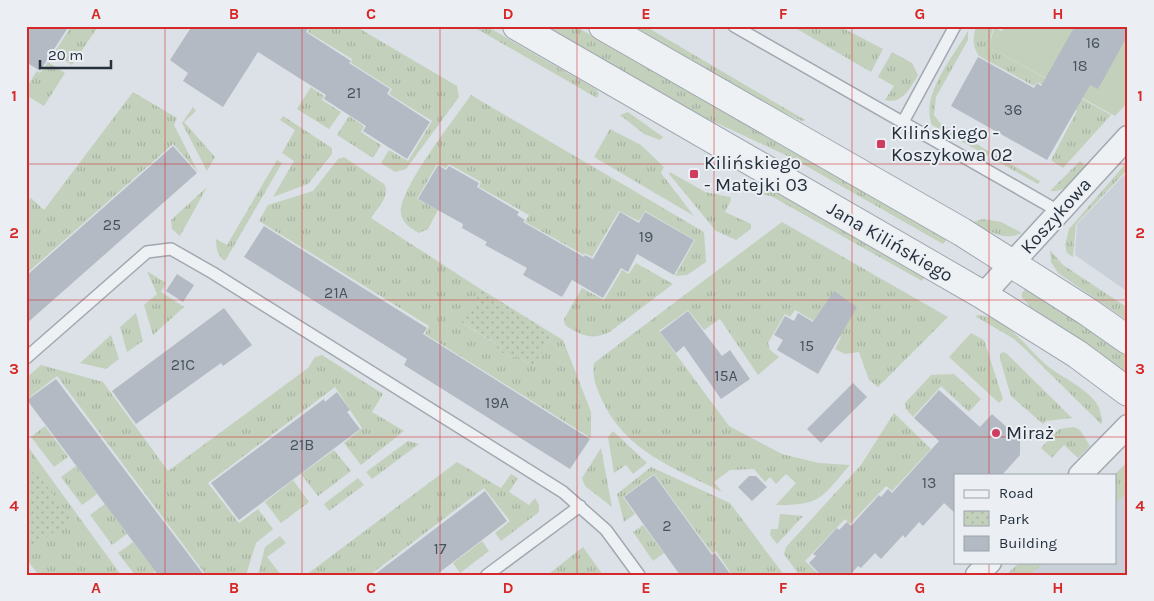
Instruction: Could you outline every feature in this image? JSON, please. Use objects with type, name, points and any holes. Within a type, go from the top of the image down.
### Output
[{"type":"street","name":"Jana Kilińskiego","points":[[517,26],[983,295],[1076,354],[1128,392]]},
{"type":"street","points":[[603,26],[1013,263],[1128,340]]},
{"type":"street","name":"Koszykowa","points":[[983,295],[1128,138]]},
{"type":"street","points":[[1081,474],[1128,426]]},
{"type":"street","points":[[977,575],[988,564]]},
{"type":"lane","points":[[734,26],[1060,212]]},
{"type":"lane","points":[[903,122],[955,26]]},
{"type":"lane","points":[[26,358],[147,252],[171,249],[213,273],[563,492],[606,530],[639,575]]},
{"type":"lane","points":[[487,575],[580,506]]},
{"type":"shaded area","points":[[1128,171],[1128,292],[1075,255],[1077,224]]},
{"type":"shaded area","points":[[1128,489],[1128,575],[1025,575],[1038,564],[1116,564],[1116,499]]},
{"type":"green space","points":[[67,26],[97,28],[72,65],[54,53],[70,28]]},
{"type":"green space","points":[[310,26],[355,26],[457,86],[459,97],[406,169],[395,172],[381,163],[389,150],[408,161],[432,121],[389,94],[392,89],[351,63],[352,59],[308,32]]},
{"type":"green space","points":[[472,26],[486,26],[597,90],[599,94],[597,98]]},
{"type":"green space","points":[[543,26],[575,26],[947,239],[943,244],[794,159],[693,112]]},
{"type":"green space","points":[[632,26],[645,26],[805,120],[802,121],[780,111]]},
{"type":"green space","points":[[792,26],[839,26],[883,49],[871,72]]},
{"type":"green space","points":[[976,26],[993,27],[989,47],[1111,115],[1063,168],[1051,160],[1077,111],[1048,95],[1051,89],[1037,82],[1034,86],[979,56],[974,41]]},
{"type":"green space","points":[[1004,26],[1128,26],[1128,102],[1115,116],[989,47],[994,28],[1002,31]]},
{"type":"green space","points":[[968,31],[968,40],[936,97],[934,115],[940,123],[1040,181],[1038,184],[932,125],[929,113],[934,89]]},
{"type":"green space","points":[[892,52],[912,63],[918,75],[905,94],[891,101],[885,100],[894,86],[878,77]]},
{"type":"green space","points":[[48,62],[65,73],[44,106],[26,95],[26,88],[37,71],[40,73]]},
{"type":"green space","points":[[311,87],[324,96],[322,100],[341,112],[329,129],[297,109]]},
{"type":"green space","points":[[133,92],[177,118],[174,125],[198,172],[173,144],[26,274],[26,202],[31,198],[44,210]]},
{"type":"green space","points":[[471,95],[704,232],[706,262],[687,275],[675,276],[695,240],[645,211],[639,221],[619,211],[592,257],[585,253],[584,255],[525,222],[529,215],[479,187],[481,182],[449,164],[446,168],[437,164],[417,199],[438,210],[428,229],[419,233],[410,227],[405,223],[401,214],[402,203],[408,189],[429,154]]},
{"type":"green space","points":[[193,107],[196,111],[184,122],[215,157],[207,171],[182,123]]},
{"type":"green space","points":[[628,112],[663,137],[660,140],[644,134],[620,115]]},
{"type":"green space","points":[[283,116],[332,148],[332,154],[308,184],[273,197],[294,161],[282,153],[295,130],[280,120]]},
{"type":"green space","points":[[349,116],[364,126],[361,132],[381,145],[373,158],[337,135]]},
{"type":"green space","points":[[610,129],[641,145],[664,167],[661,173],[694,216],[594,157]]},
{"type":"green space","points":[[344,157],[384,184],[386,188],[385,197],[371,218],[482,290],[462,323],[496,344],[498,350],[511,358],[517,356],[534,366],[553,334],[563,340],[591,412],[591,438],[425,334],[429,326],[259,221],[268,205],[313,191],[338,159]]},
{"type":"green space","points":[[277,160],[282,163],[225,261],[219,254],[216,239],[227,245]]},
{"type":"green space","points":[[1080,161],[1087,167],[1075,180],[1067,187],[1050,191]]},
{"type":"green space","points":[[1128,161],[1128,169],[1076,224],[1073,257],[1067,253],[1065,245],[1069,229]]},
{"type":"green space","points":[[670,172],[705,192],[730,197],[731,200],[725,212],[751,224],[751,229],[736,240],[716,231],[669,174]]},
{"type":"green space","points":[[741,183],[775,192],[924,278],[922,281],[771,196],[754,193],[740,185]]},
{"type":"green space","points":[[207,187],[180,236],[172,229],[171,220]]},
{"type":"green space","points":[[983,219],[1001,222],[1022,233],[1003,236],[973,222]]},
{"type":"green space","points":[[782,222],[948,317],[878,387],[869,380],[859,352],[845,354],[835,349],[841,337],[795,310],[790,317],[785,314],[768,343],[770,350],[779,357],[758,375],[720,319],[704,330],[688,310],[659,331],[729,426],[782,454],[819,463],[850,465],[826,493],[819,498],[803,504],[791,505],[776,505],[796,483],[786,474],[776,484],[770,477],[765,482],[754,469],[730,470],[714,482],[722,492],[653,456],[624,433],[612,418],[602,400],[594,378],[594,363]]},
{"type":"green space","points":[[1050,250],[1063,265],[1128,308],[1128,321],[1058,273],[1051,262]]},
{"type":"green space","points":[[636,263],[673,284],[605,334],[588,336],[565,325],[564,319],[582,288],[604,300],[622,270],[629,274]]},
{"type":"green space","points":[[147,271],[166,283],[161,292],[184,307],[153,335],[144,305],[157,294]]},
{"type":"green space","points":[[1026,288],[1128,355],[1128,376],[1033,310],[1022,297],[1022,293]]},
{"type":"green space","points":[[482,290],[553,334],[534,366],[517,356],[511,358],[498,350],[495,343],[461,322]]},
{"type":"green space","points":[[136,313],[143,341],[127,352],[120,327]]},
{"type":"green space","points":[[975,316],[990,317],[1000,322],[1018,336],[1050,368],[1090,395],[1099,409],[1102,425],[1014,339]]},
{"type":"green space","points":[[971,333],[984,340],[1003,399],[999,403],[949,357]]},
{"type":"green space","points":[[111,335],[119,359],[106,369],[80,363]]},
{"type":"green space","points":[[1003,352],[1072,418],[1046,421],[1043,424],[1011,396],[1000,359],[1000,354]]},
{"type":"green space","points":[[322,355],[383,394],[372,412],[404,431],[361,465],[344,443],[362,428],[335,387],[208,483],[239,523],[258,509],[273,529],[256,543],[246,575],[206,575],[57,376],[26,400],[26,378],[41,365],[103,382],[168,471],[308,368],[315,357]]},
{"type":"green space","points":[[954,374],[981,399],[969,412],[941,386],[913,417],[906,409],[905,403],[931,375]]},
{"type":"green space","points":[[894,413],[931,449],[892,491],[886,486],[850,524],[845,519],[805,561],[820,575],[799,575],[784,554],[786,547],[861,465]]},
{"type":"green space","points":[[45,426],[68,457],[54,467],[31,437]]},
{"type":"green space","points":[[1074,427],[1080,430],[1090,446],[1078,458],[1064,445],[1052,458],[1041,448],[1059,429]]},
{"type":"green space","points":[[613,431],[647,463],[633,474],[626,465],[614,473],[608,437]]},
{"type":"green space","points":[[408,441],[419,444],[372,479],[366,472]]},
{"type":"green space","points":[[26,444],[121,575],[39,575],[26,559]]},
{"type":"green space","points":[[601,448],[612,507],[585,486],[582,478]]},
{"type":"green space","points":[[334,450],[351,471],[318,496],[301,474]]},
{"type":"green space","points":[[457,462],[501,488],[511,474],[518,478],[509,492],[529,505],[535,498],[539,505],[539,512],[501,541],[495,533],[510,521],[484,488],[370,575],[306,575]]},
{"type":"green space","points":[[1128,463],[1128,493],[1116,502],[1116,474]]},
{"type":"green space","points":[[76,466],[97,494],[82,505],[61,477]]},
{"type":"green space","points":[[651,467],[730,503],[784,575],[732,575],[716,551],[712,553],[654,474],[623,497],[635,514],[624,522],[617,494]]},
{"type":"green space","points":[[35,471],[72,519],[29,550],[26,547],[26,477]]},
{"type":"green space","points":[[358,478],[364,485],[329,511],[324,504]]},
{"type":"green space","points":[[293,480],[309,502],[281,523],[265,502]]},
{"type":"green space","points":[[105,504],[127,534],[112,545],[90,515]]},
{"type":"green space","points":[[780,514],[803,516],[777,544],[770,535],[771,529],[778,529]]},
{"type":"green space","points":[[643,525],[664,553],[653,561],[633,532]]},
{"type":"green space","points":[[280,536],[286,543],[267,557],[281,575],[258,575],[265,547]]},
{"type":"green space","points":[[482,541],[489,551],[460,573],[453,563]]},
{"type":"green space","points":[[133,542],[155,571],[151,575],[135,575],[118,553]]},
{"type":"green space","points":[[583,547],[603,575],[551,575],[550,573]]},
{"type":"green space","points":[[1018,564],[1043,564],[1030,575],[1006,575]]},
{"type":"building","points":[[26,26],[69,26],[40,71],[26,62]]},
{"type":"building","points":[[192,26],[310,26],[306,32],[351,61],[349,63],[390,89],[387,94],[430,122],[407,159],[363,131],[366,126],[324,99],[326,95],[258,52],[223,107],[183,81],[188,73],[170,60]]},
{"type":"building","points":[[1075,26],[1128,26],[1128,35],[1098,89],[1090,85],[1047,160],[951,106],[978,57],[1034,88],[1037,83],[1041,86]]},
{"type":"building","points":[[173,146],[197,173],[26,324],[26,276]]},
{"type":"building","points":[[438,165],[446,170],[449,166],[479,183],[477,187],[519,212],[517,215],[525,220],[523,222],[584,257],[585,255],[593,259],[620,212],[639,223],[645,212],[694,240],[674,275],[637,254],[628,272],[621,268],[603,298],[572,280],[562,297],[523,275],[527,268],[485,245],[487,242],[462,228],[463,224],[418,199]]},
{"type":"building","points":[[264,226],[427,328],[423,334],[590,439],[570,469],[404,365],[407,359],[244,257]]},
{"type":"building","points":[[177,274],[194,285],[183,302],[166,291]]},
{"type":"building","points":[[834,291],[857,307],[818,374],[777,350],[783,340],[774,335],[785,316],[794,321],[798,313],[813,322]]},
{"type":"building","points":[[224,308],[252,345],[223,366],[221,363],[136,424],[112,391]]},
{"type":"building","points":[[688,311],[722,356],[730,350],[750,379],[721,399],[684,346],[676,353],[660,332]]},
{"type":"building","points":[[56,379],[204,575],[158,575],[27,400]]},
{"type":"building","points":[[853,383],[867,397],[821,443],[807,429]]},
{"type":"building","points":[[939,390],[980,427],[992,414],[1020,439],[1020,455],[1003,474],[954,474],[954,512],[944,503],[923,526],[919,522],[905,538],[903,535],[881,559],[875,553],[861,568],[858,566],[850,575],[821,575],[809,563],[816,556],[813,554],[837,528],[839,530],[847,522],[851,526],[879,495],[881,497],[888,489],[892,493],[939,441],[914,418]]},
{"type":"building","points":[[337,392],[350,410],[347,412],[360,429],[239,520],[211,483],[324,399],[325,402]]},
{"type":"building","points":[[654,475],[712,555],[715,553],[731,575],[680,575],[624,497]]},
{"type":"building","points":[[749,476],[756,476],[767,487],[752,501],[738,487]]},
{"type":"building","points":[[485,491],[507,521],[436,575],[374,575]]},
{"type":"place","name":"Kilińskiego - Koszykowa 02","points":[[881,144]]},
{"type":"place","name":"Kilińskiego - Matejki 03","points":[[694,174]]},
{"type":"place","name":"Miraż","points":[[996,433]]}]
